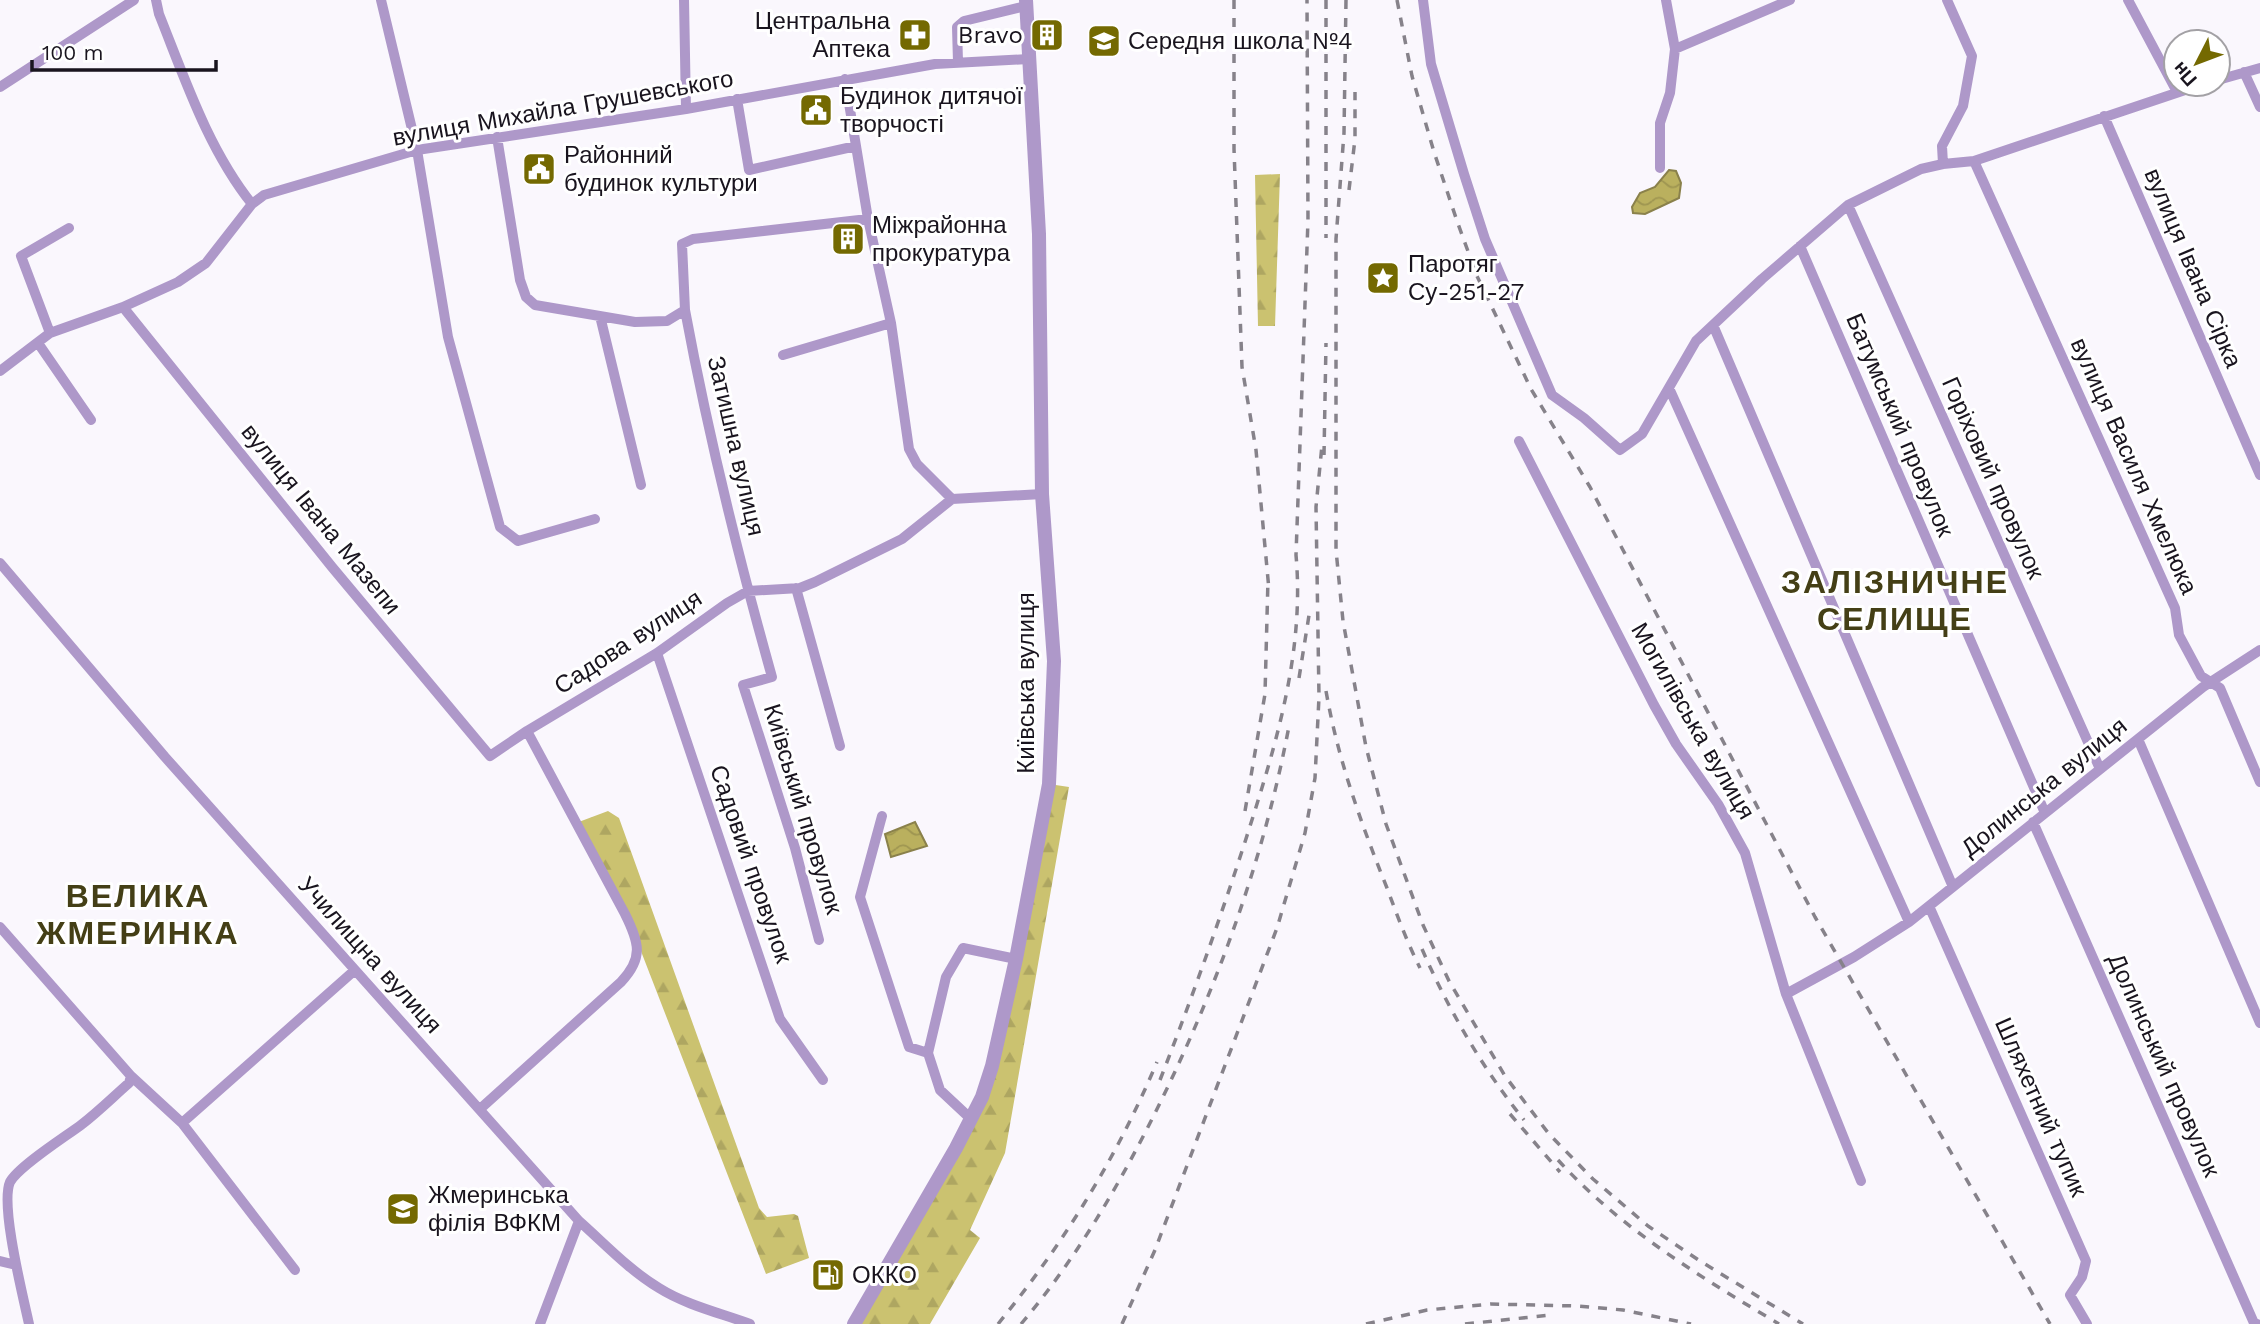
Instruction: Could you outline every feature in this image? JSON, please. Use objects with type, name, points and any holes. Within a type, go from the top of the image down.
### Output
[{"type":"street","points":[[0,87],[134,0]]},
{"type":"street","points":[[156,0],[191,95],[232,180],[252,204]]},
{"type":"street","points":[[381,0],[417,150],[447,337],[500,527],[518,541],[595,519]]},
{"type":"street","points":[[684,0],[686,109]]},
{"type":"street","points":[[1423,0],[1431,64],[1485,239],[1552,395],[1584,418],[1620,450],[1642,434],[1696,341],[1848,205],[1921,169],[1974,161],[2162,97]]},
{"type":"street","points":[[1660,168],[1660,122],[1670,93],[1675,49],[1667,0]]},
{"type":"street","points":[[1675,49],[1790,0]]},
{"type":"street","points":[[1943,164],[1942,146],[1963,106],[1972,56],[1947,0]]},
{"type":"street","points":[[2128,0],[2162,64]]},
{"type":"street","points":[[958,62],[957,27],[964,21],[1026,3]]},
{"type":"street","name":"Київська вулиця","points":[[854,1324],[982,1097],[992,1066],[1016,959],[1046,804],[1052,757],[1054,661],[1042,494],[1039,234],[1026,3]]},
{"type":"street","name":"вулиця Михайла Грушевського","points":[[0,371],[50,333],[122,307],[178,282],[206,263],[252,204],[264,195],[417,150],[686,109],[845,79],[958,62],[1028,59]]},
{"type":"street","points":[[2232,76],[2260,68]]},
{"type":"street","points":[[2244,72],[2260,107]]},
{"type":"street","points":[[845,79],[868,219],[891,323],[909,449],[917,464],[952,499],[1042,494]]},
{"type":"street","points":[[737,99],[749,170],[856,146]]},
{"type":"street","name":"вулиця Івана Сірка","points":[[2104,116],[2260,475]]},
{"type":"street","points":[[497,137],[520,280],[526,297],[535,305],[635,322],[667,321],[685,310]]},
{"type":"street","name":"вулиця Василя Хмелюка","points":[[1974,161],[2175,608],[2179,635],[2201,676],[2220,688],[2260,782]]},
{"type":"street","name":"Горіховий провулок","points":[[1848,205],[2100,769]]},
{"type":"street","name":"Затишна вулиця","points":[[748,591],[703,405],[685,310],[682,244],[693,239],[868,219]]},
{"type":"street","points":[[50,333],[21,256],[69,228]]},
{"type":"street","name":"Батумський провулок","points":[[1800,246],[2045,813]]},
{"type":"street","name":"вулиця Івана Мазепи","points":[[122,307],[332,567],[490,756]]},
{"type":"street","points":[[600,316],[641,485]]},
{"type":"street","points":[[783,355],[891,323]]},
{"type":"street","points":[[1713,326],[1953,887]]},
{"type":"street","points":[[37,343],[91,420]]},
{"type":"street","points":[[1669,388],[1909,922]]},
{"type":"street","name":"Могилівська вулиця","points":[[1519,441],[1654,705],[1676,744],[1718,804],[1745,853],[1786,994],[1861,1181]]},
{"type":"street","name":"Садова вулиця","points":[[490,756],[657,653],[748,591],[796,588],[815,582],[891,545],[912,532],[952,499]]},
{"type":"street","name":"Училищна вулиця","points":[[0,564],[107,691],[579,1221],[639,1275],[660,1289],[750,1324]]},
{"type":"street","points":[[796,588],[840,746]]},
{"type":"street","name":"Київський провулок","points":[[748,591],[772,677],[743,685],[795,848],[819,940]]},
{"type":"street","name":"Долинська вулиця","points":[[1786,994],[1854,957],[1909,922],[2210,682],[2260,650]]},
{"type":"street","name":"Садовий провулок","points":[[657,653],[780,1019],[823,1080]]},
{"type":"street","points":[[480,1109],[621,982],[634,965],[637,954],[632,928],[527,731]]},
{"type":"street","points":[[2138,739],[2260,1023]]},
{"type":"street","points":[[882,816],[860,897],[909,1047],[928,1053]]},
{"type":"street","name":"Долинський провулок","points":[[2034,822],[2254,1323],[2257,1324]]},
{"type":"street","name":"Шляхетний тупик","points":[[1929,905],[2086,1261],[2082,1277],[2070,1295],[2087,1324]]},
{"type":"street","points":[[0,927],[131,1076],[182,1123],[295,1270]]},
{"type":"street","points":[[971,1119],[940,1090],[928,1053],[946,978],[962,948],[1016,959]]},
{"type":"street","points":[[182,1123],[355,970]]},
{"type":"street","points":[[29,1324],[7,1210],[9,1183],[129,1083],[131,1076]]},
{"type":"street","points":[[540,1324],[579,1221]]},
{"type":"street","points":[[0,1261],[16,1265]]},
{"type":"green space","points":[[1280,174],[1275,326],[1258,326],[1255,175]]},
{"type":"green space","points":[[1049,784],[1069,787],[1005,1153],[970,1230],[980,1238],[930,1324],[854,1324],[982,1097]]},
{"type":"green space","points":[[608,811],[619,818],[759,1208],[767,1217],[794,1214],[798,1216],[809,1258],[766,1274],[632,928],[576,823]]},
{"type":"water","points":[[1669,170],[1676,171],[1681,183],[1679,198],[1645,214],[1633,213],[1632,207],[1640,193],[1655,187]]},
{"type":"water","points":[[915,822],[927,846],[891,857],[885,834]]},
{"type":"railway","points":[[1234,0],[1234,149],[1242,367],[1256,450],[1269,590]]},
{"type":"railway","points":[[1160,1080],[1204,964],[1244,845],[1276,738],[1291,666],[1298,592],[1296,555],[1308,220],[1307,0]]},
{"type":"railway","points":[[1326,0],[1326,238]]},
{"type":"railway","points":[[1346,0],[1344,133],[1336,239],[1336,550],[1343,621],[1366,747],[1386,824],[1423,925],[1449,981],[1505,1076],[1549,1134],[1593,1179],[1648,1226],[1803,1324]]},
{"type":"railway","points":[[1397,0],[1412,76],[1457,221],[1477,276],[1531,389],[1590,487],[1815,917],[2050,1324]]},
{"type":"railway","points":[[1349,190],[1355,139],[1355,92]]},
{"type":"railway","points":[[1324,455],[1326,343]]},
{"type":"railway","points":[[1122,1324],[1155,1250],[1277,928],[1305,833],[1315,778],[1319,697],[1316,507],[1322,445]]},
{"type":"railway","points":[[1245,811],[1265,694],[1268,579]]},
{"type":"railway","points":[[1299,678],[1310,609]]},
{"type":"railway","points":[[1326,691],[1337,742],[1359,815],[1420,968]]},
{"type":"railway","points":[[1021,1324],[1061,1273],[1097,1219],[1144,1134],[1201,1014],[1237,920],[1252,872],[1279,775],[1289,726]]},
{"type":"railway","points":[[1422,949],[1467,1038],[1524,1120]]},
{"type":"railway","points":[[998,1324],[1045,1263],[1087,1199],[1124,1132],[1157,1062]]},
{"type":"railway","points":[[1510,1114],[1560,1172]]},
{"type":"railway","points":[[1558,1160],[1582,1185],[1635,1230],[1720,1288],[1779,1324]]},
{"type":"railway","points":[[1366,1324],[1427,1310],[1491,1304],[1623,1310],[1691,1324]]},
{"type":"railway","points":[[1465,1324],[1551,1315]]},
{"type":"place","name":"Центральна Аптека","points":[[915,35]]},
{"type":"place","name":"Bravo","points":[[1047,35]]},
{"type":"place","name":"Середня школа №4","points":[[1104,41]]},
{"type":"place","name":"Будинок дитячої творчості","points":[[816,110]]},
{"type":"place","name":"Районний будинок культури","points":[[539,169]]},
{"type":"place","name":"Міжрайонна прокуратура","points":[[848,239]]},
{"type":"place","name":"Паротяг Су-251-27","points":[[1383,278]]},
{"type":"place","name":"Жмеринська філія ВФКМ","points":[[403,1209]]},
{"type":"place","name":"ОККО","points":[[828,1275]]},
{"type":"district","name":"ЗАЛІЗНИЧНЕ СЕЛИЩЕ","points":[[1895,600]]},
{"type":"district","name":"ВЕЛИКА ЖМЕРИНКА","points":[[138,914]]}]
